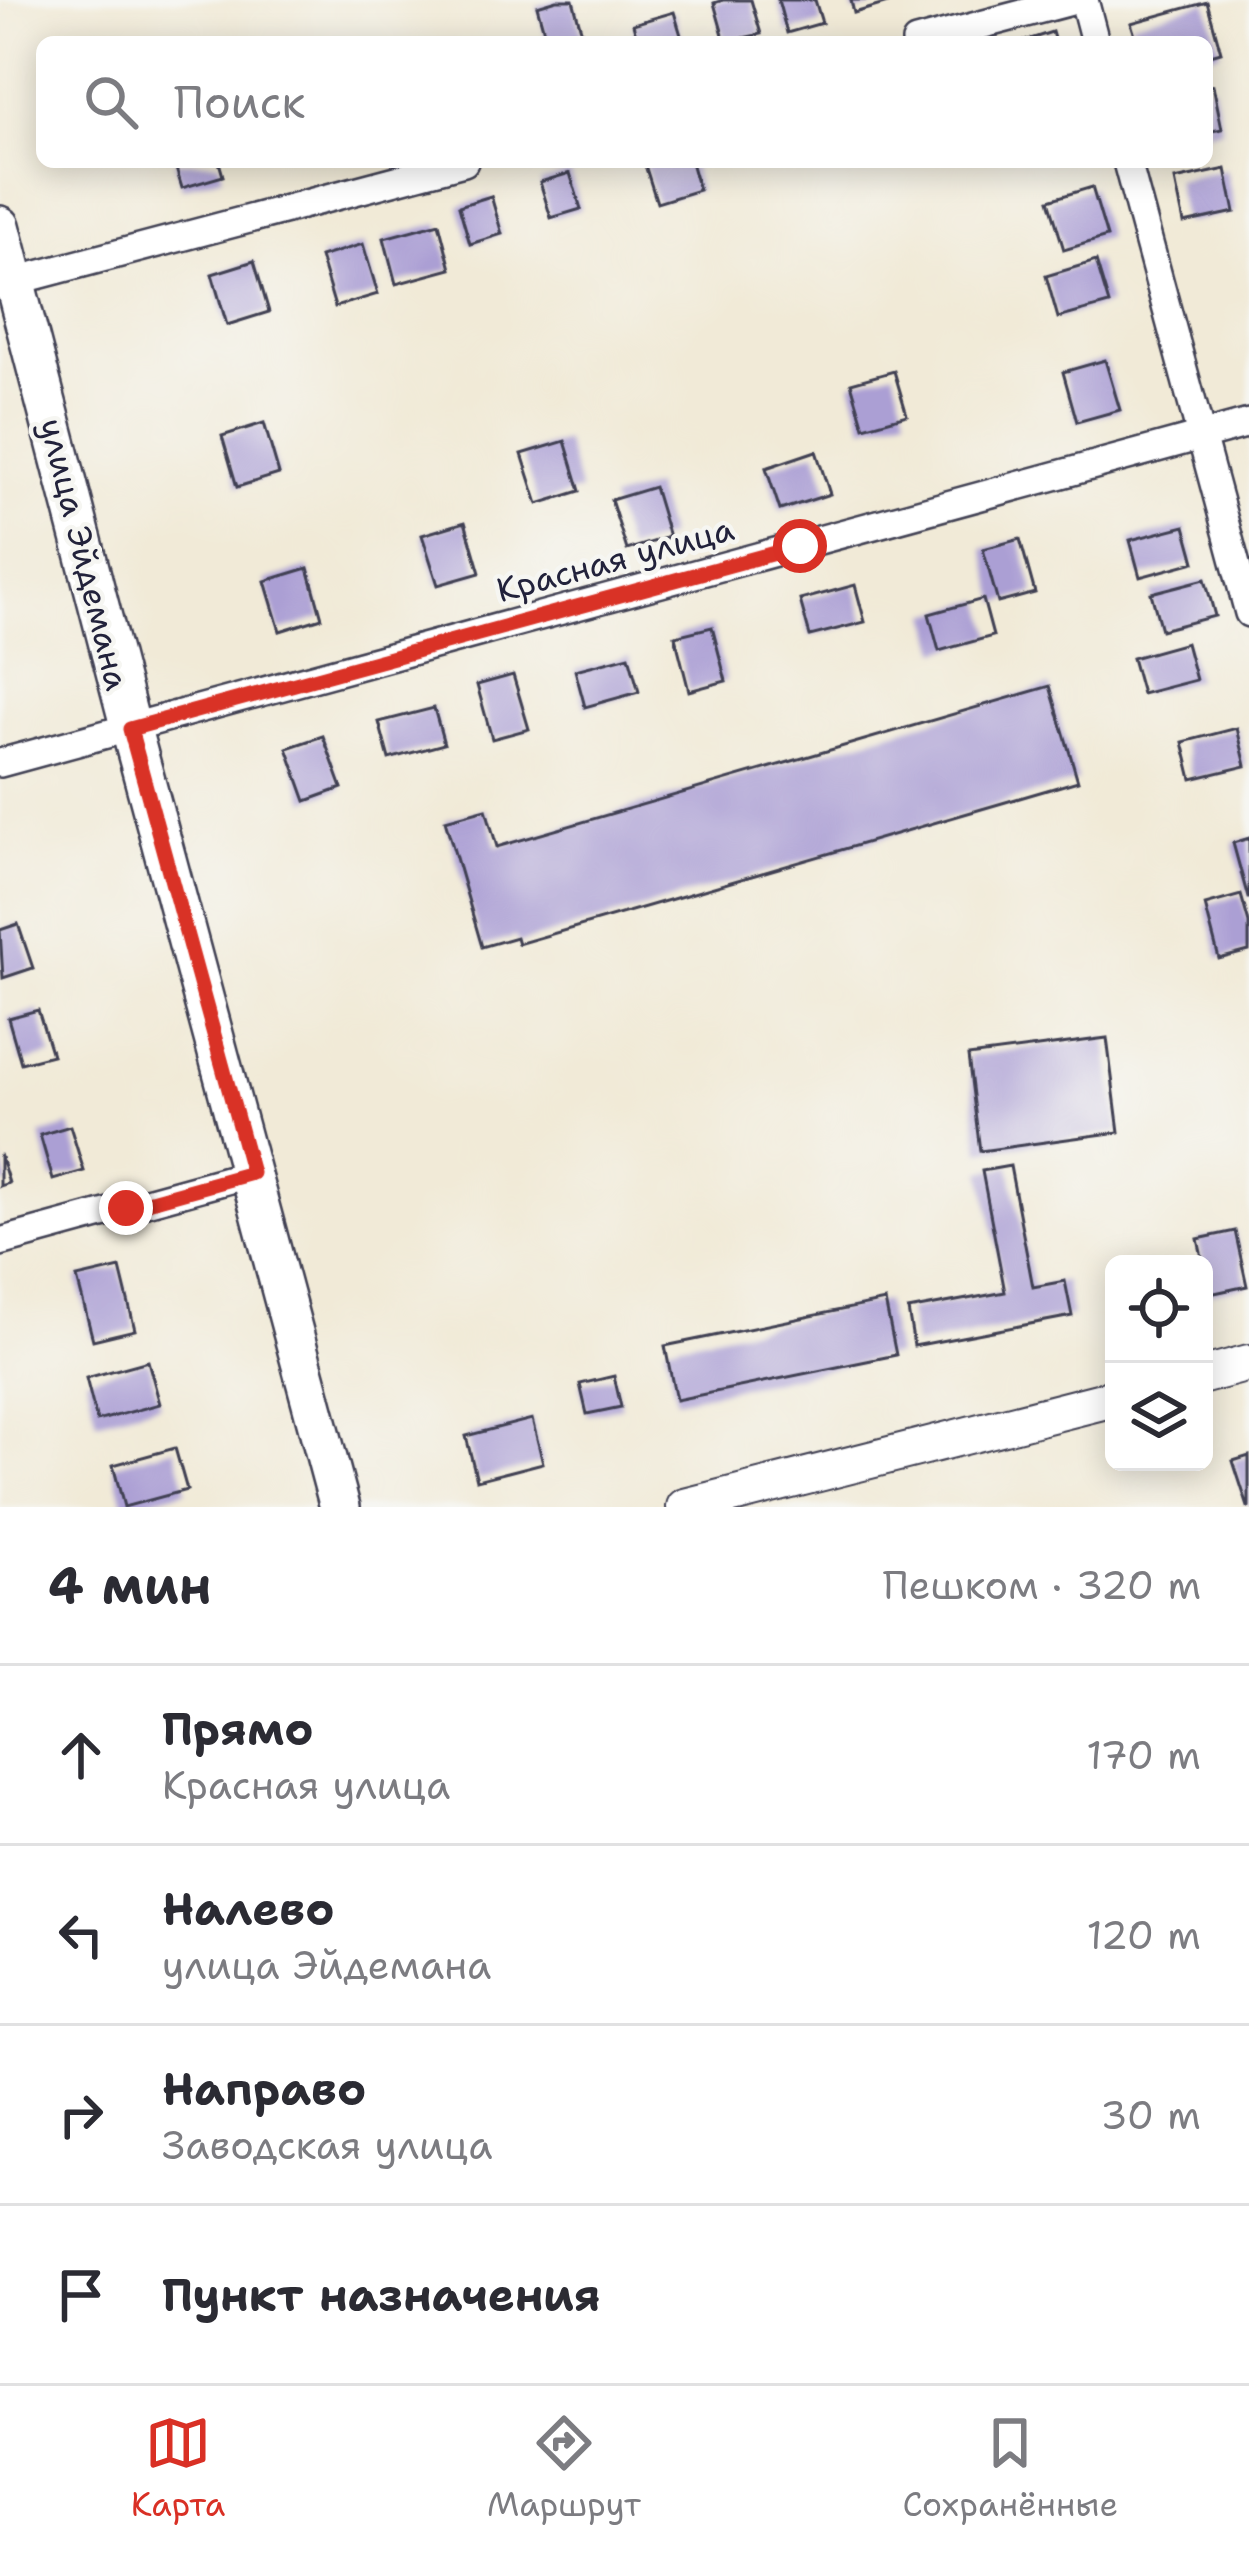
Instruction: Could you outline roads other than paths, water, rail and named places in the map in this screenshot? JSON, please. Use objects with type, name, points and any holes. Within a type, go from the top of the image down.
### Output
[{"type":"main road","name":"улица Эйдемана","points":[[0,226],[8,283],[340,1507]]},
{"type":"street","points":[[939,36],[1075,0]]},
{"type":"street","points":[[1084,0],[1093,36]]},
{"type":"street","points":[[8,283],[441,168]]},
{"type":"street","points":[[1129,168],[1249,613]]},
{"type":"street","name":"Красная улица","points":[[0,764],[1249,423]]},
{"type":"street","points":[[0,1242],[252,1173]]},
{"type":"street","points":[[1213,1373],[1249,1364]]},
{"type":"street","points":[[685,1507],[1105,1400]]}]
